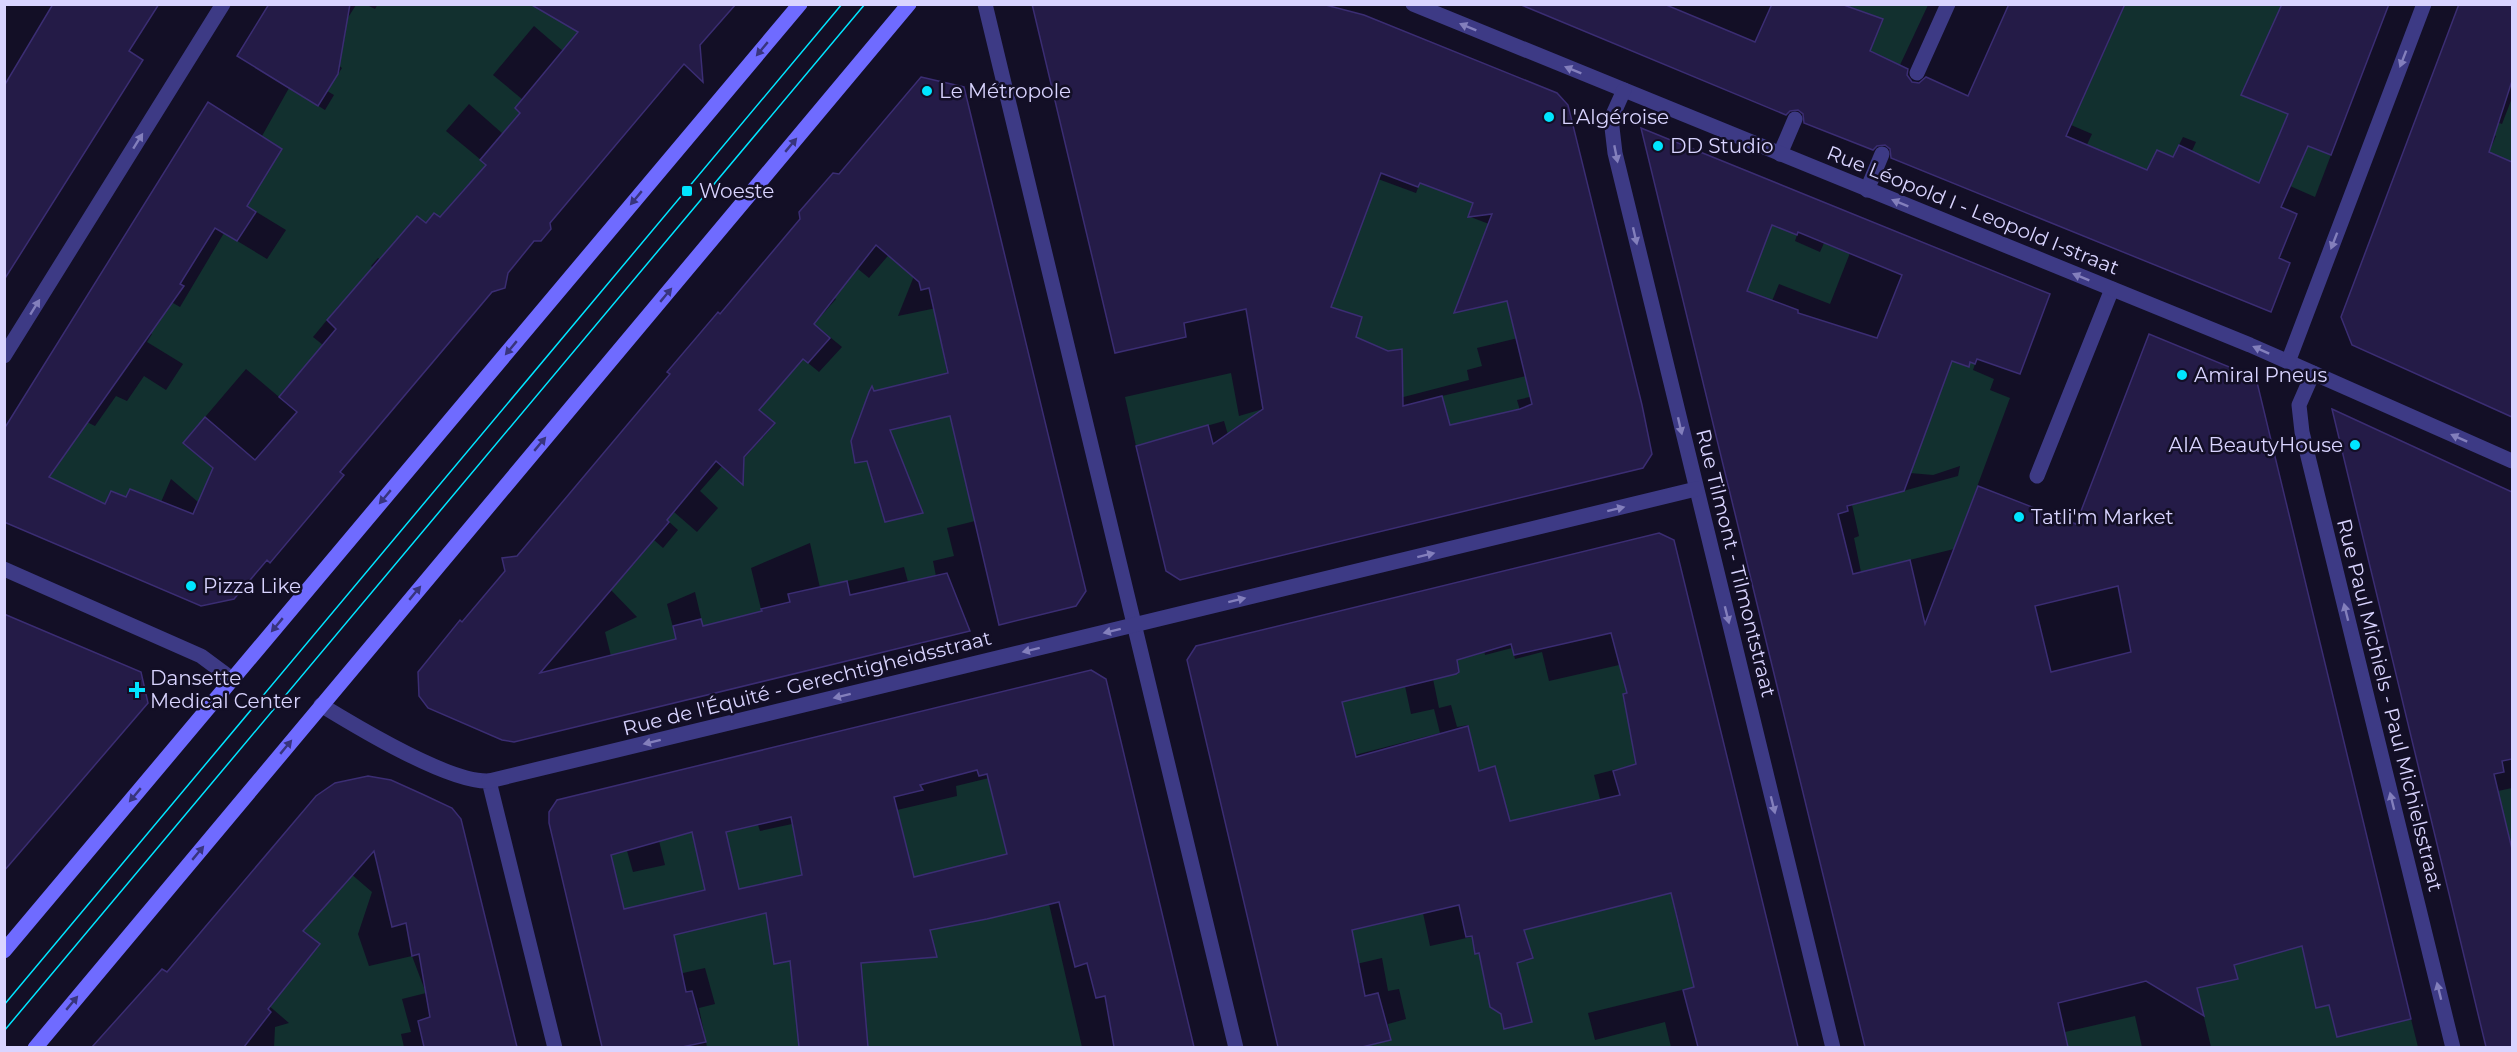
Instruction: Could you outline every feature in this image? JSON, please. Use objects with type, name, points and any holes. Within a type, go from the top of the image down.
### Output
[{"type":"street","points":[[4,356],[223,4]]},
{"type":"street","points":[[4,951],[800,4]]},
{"type":"street","points":[[35,1047],[909,4]]},
{"type":"street","points":[[985,4],[1236,1047]]},
{"type":"street","name":"Rue Léopold I - Leopold I-straat","points":[[1413,4],[2288,362],[2512,461]]},
{"type":"street","points":[[1917,73],[1948,4]]},
{"type":"street","points":[[2288,362],[2424,4]]},
{"type":"street","name":"Rue Tilmont - Tilmontstraat","points":[[1624,90],[1611,119],[1615,153],[1833,1047]]},
{"type":"street","points":[[1780,154],[1795,119]]},
{"type":"street","points":[[1867,190],[1882,154]]},
{"type":"street","points":[[2037,476],[2112,289]]},
{"type":"street","name":"Rue Paul Michiels - Paul Michielsstraat","points":[[2313,373],[2299,405],[2302,432],[2453,1047]]},
{"type":"street","name":"Rue de l'Équité - Gerechtigheidsstraat","points":[[489,781],[1696,489]]},
{"type":"street","points":[[4,569],[201,656],[232,679]]},
{"type":"street","points":[[321,705],[368,735],[466,780],[489,781],[555,1047]]},
{"type":"green space","points":[[378,4],[558,5],[590,29],[563,51],[534,26],[493,75],[528,104],[503,134],[469,104],[446,131],[498,174],[463,190],[440,217],[434,213],[426,223],[417,216],[385,263],[378,258],[371,266],[388,280],[341,303],[313,337],[323,345],[279,397],[246,369],[183,443],[234,486],[198,502],[171,479],[161,502],[130,489],[126,497],[111,491],[105,504],[49,478],[60,462],[49,455],[85,421],[95,426],[116,396],[127,401],[144,376],[166,390],[183,364],[147,342],[152,334],[137,325],[154,292],[180,307],[224,233],[267,259],[286,230],[235,199],[274,162],[282,149],[262,136],[289,88],[325,110],[334,95],[327,91],[342,68],[330,59],[342,50],[346,30],[342,27],[356,5],[367,5],[375,9]]},
{"type":"green space","points":[[1820,5],[1928,5],[1900,65],[1870,51],[1883,19],[1866,13]]},
{"type":"green space","points":[[2125,5],[2282,5],[2242,95],[2288,113],[2280,135],[2331,155],[2315,197],[2290,186],[2287,194],[2190,155],[2196,142],[2183,137],[2173,157],[2157,150],[2133,200],[2133,164],[2099,149],[2082,155],[2092,134],[2071,125]]},
{"type":"green space","points":[[2512,98],[2512,162],[2489,152],[2496,136],[2489,133],[2494,121],[2502,124]]},
{"type":"green space","points":[[1492,165],[1468,216],[1489,224],[1495,257],[1473,262],[1454,313],[1513,299],[1518,338],[1477,348],[1482,366],[1467,370],[1469,380],[1392,400],[1385,367],[1402,365],[1402,349],[1390,352],[1324,325],[1378,179],[1416,193],[1425,170]]},
{"type":"green space","points":[[1772,225],[1797,235],[1795,241],[1820,252],[1824,243],[1850,253],[1830,304],[1779,284],[1772,301],[1747,291]]},
{"type":"green space","points":[[910,230],[918,266],[898,316],[941,307],[949,339],[941,341],[975,521],[947,528],[954,556],[933,561],[936,576],[908,582],[904,567],[820,588],[810,543],[751,568],[763,617],[703,626],[695,592],[667,604],[676,639],[611,656],[605,632],[637,617],[611,590],[623,557],[633,565],[654,540],[663,548],[678,530],[667,520],[674,512],[697,532],[718,508],[700,491],[722,466],[734,477],[744,465],[744,458],[775,424],[759,410],[802,358],[819,372],[842,347],[814,324],[836,299],[828,291],[852,264],[869,278]]},
{"type":"green space","points":[[1954,356],[1958,363],[1968,367],[1970,362],[1975,364],[1973,370],[1994,379],[1990,390],[2010,398],[1954,549],[1861,572],[1854,538],[1859,536],[1852,505],[1958,476],[1960,466],[1933,475],[1910,473]]},
{"type":"green space","points":[[1231,373],[1239,416],[1263,409],[1280,436],[1228,435],[1224,421],[1136,446],[1125,397]]},
{"type":"green space","points":[[1530,375],[1534,396],[1517,400],[1522,417],[1452,431],[1442,396]]},
{"type":"green space","points":[[1512,648],[1515,659],[1542,652],[1549,681],[1619,665],[1621,671],[1634,669],[1638,690],[1623,694],[1627,716],[1660,758],[1594,775],[1600,799],[1483,828],[1468,725],[1457,727],[1451,705],[1439,708],[1433,679],[1459,672],[1457,660],[1484,650],[1485,655]]},
{"type":"green space","points":[[1405,686],[1411,714],[1434,709],[1440,733],[1355,755],[1339,688]]},
{"type":"green space","points":[[989,778],[1017,818],[999,823],[1007,854],[973,863],[987,919],[1049,904],[1082,1047],[868,1047],[860,948],[914,877],[897,810],[957,796],[956,786]]},
{"type":"green space","points":[[2512,788],[2512,861],[2498,791]]},
{"type":"green space","points":[[792,824],[805,889],[769,882],[739,889],[726,832],[758,825],[760,831]]},
{"type":"green space","points":[[692,832],[705,890],[701,928],[785,909],[799,1047],[707,1047],[699,1008],[715,1004],[705,968],[670,976],[624,909],[618,882],[601,845],[624,840],[633,872],[665,865],[659,841]]},
{"type":"green space","points":[[350,873],[372,892],[358,934],[369,966],[412,956],[426,993],[402,999],[411,1032],[401,1034],[404,1047],[274,1048],[275,1027],[289,1023],[267,1004],[320,945],[302,930],[337,893]]},
{"type":"green space","points":[[1671,893],[1678,925],[1685,924],[1687,959],[1694,987],[1588,1013],[1595,1040],[1665,1022],[1671,1047],[1362,1047],[1391,1040],[1388,1024],[1406,1019],[1399,989],[1388,991],[1382,958],[1335,969],[1334,934],[1423,913],[1430,946]]},
{"type":"green space","points":[[2295,913],[2317,1008],[2329,1005],[2337,1037],[2411,1019],[2418,1047],[2211,1047],[2194,975]]},
{"type":"green space","points":[[2135,1016],[2142,1047],[2068,1047],[2065,1032]]},
{"type":"building","points":[[53,4],[159,4],[129,51],[143,60],[4,280],[4,86]]},
{"type":"building","points":[[269,4],[350,4],[338,74],[318,106],[237,56]]},
{"type":"building","points":[[530,4],[736,4],[700,45],[703,82],[684,64],[550,223],[551,229],[541,241],[534,241],[508,273],[505,288],[492,292],[340,472],[344,475],[270,563],[267,560],[234,599],[201,606],[4,522],[4,429],[208,102],[282,149],[247,206],[256,212],[237,241],[215,228],[180,284],[184,286],[49,477],[105,504],[111,491],[126,497],[130,489],[193,514],[213,468],[183,443],[205,417],[255,460],[297,412],[279,397],[336,329],[327,320],[417,216],[426,223],[434,213],[440,217],[486,165],[480,160],[520,113],[515,108],[578,32]]},
{"type":"building","points":[[1032,4],[1322,4],[1364,15],[1557,93],[1568,105],[1652,454],[1643,468],[1180,580],[1166,571],[1136,446],[1208,425],[1213,444],[1263,409],[1246,309],[1184,323],[1186,337],[1115,353]],"holes":[[[1381,173],[1418,187],[1420,183],[1473,203],[1468,217],[1492,214],[1454,313],[1507,301],[1532,404],[1520,409],[1450,425],[1442,396],[1403,406],[1402,349],[1388,351],[1356,337],[1362,317],[1331,307]]]},
{"type":"building","points":[[1519,4],[1664,4],[1755,42],[1772,4],[1841,4],[1883,19],[1870,51],[1908,69],[1907,75],[1912,82],[1919,83],[1926,77],[1968,96],[2009,4],[2125,4],[2066,136],[2147,170],[2157,150],[2173,157],[2179,145],[2259,183],[2288,114],[2241,95],[2282,4],[2389,4],[2331,155],[2308,146],[2281,207],[2297,214],[2279,258],[2290,263],[2271,312],[1891,158],[1890,149],[1885,145],[1877,146],[1873,150],[1804,123],[1803,114],[1798,110],[1790,111],[1786,115]]},
{"type":"building","points":[[2459,4],[2512,4],[2512,81],[2489,152],[2512,162],[2512,417],[2352,345],[2341,317]]},
{"type":"building","points":[[921,77],[964,87],[1086,591],[1076,606],[999,625],[950,416],[890,430],[923,513],[885,522],[867,461],[855,463],[851,441],[869,392],[872,386],[874,391],[948,373],[929,288],[921,290],[919,282],[876,245],[814,324],[830,338],[808,363],[803,359],[759,410],[775,423],[744,457],[743,485],[716,461],[667,520],[669,522],[540,673],[676,639],[673,626],[701,619],[703,626],[762,611],[761,609],[790,602],[788,594],[847,581],[850,595],[947,573],[970,631],[514,742],[502,740],[428,708],[419,696],[418,672],[460,620],[462,622],[505,571],[502,558],[517,556],[670,374],[667,372],[718,312],[720,314],[800,219],[799,212],[833,173],[839,174]]},
{"type":"building","points":[[1641,128],[2050,294],[2020,374],[1977,359],[1975,364],[1970,362],[1969,367],[1952,361],[1904,491],[1847,506],[1848,511],[1838,514],[1853,574],[1910,560],[1925,624],[1978,486],[2076,524],[2149,334],[2256,378],[2411,1019],[2337,1037],[2329,1005],[2316,1008],[2302,946],[2234,965],[2238,979],[2197,988],[2204,1016],[2146,981],[2058,1003],[2068,1047],[1865,1047]],"holes":[[[1772,225],[1797,235],[1798,232],[1902,275],[1877,338],[1798,313],[1798,310],[1747,291]],[[2118,586],[2131,652],[2051,672],[2035,606]]]},
{"type":"building","points":[[2332,409],[2512,492],[2512,759],[2502,761],[2504,772],[2494,774],[2512,849],[2512,1047],[2486,1047]]},
{"type":"building","points":[[1659,533],[1674,540],[1798,1047],[1698,1047],[1683,990],[1694,987],[1671,893],[1524,930],[1533,958],[1517,963],[1532,1022],[1504,1029],[1501,1014],[1490,1007],[1479,953],[1475,954],[1472,936],[1466,937],[1459,905],[1352,930],[1365,996],[1378,993],[1391,1040],[1362,1047],[1278,1047],[1187,660],[1196,646]],"holes":[[[1611,633],[1627,693],[1623,694],[1636,764],[1613,771],[1620,795],[1510,821],[1495,766],[1479,771],[1468,726],[1356,757],[1342,702],[1456,674],[1459,672],[1457,660],[1511,644],[1514,655]]]},
{"type":"building","points":[[4,614],[141,672],[148,703],[4,871]]},
{"type":"building","points":[[1091,670],[1106,679],[1194,1047],[1114,1047],[1105,996],[1096,998],[1087,963],[1075,967],[1059,902],[930,930],[937,957],[861,963],[868,1047],[799,1047],[790,961],[774,964],[766,913],[674,935],[686,992],[692,991],[706,1042],[682,1047],[602,1047],[549,823],[549,812],[557,800]],"holes":[[[977,770],[979,776],[987,774],[1007,854],[914,877],[894,797],[923,790],[920,785]],[[791,817],[802,875],[739,889],[726,832]],[[692,832],[705,890],[624,909],[611,855]]]},
{"type":"building","points":[[368,776],[391,780],[422,794],[452,808],[461,819],[517,1047],[424,1047],[418,1021],[430,1017],[419,954],[412,956],[406,923],[392,927],[374,851],[303,931],[320,944],[268,1009],[271,1012],[244,1047],[92,1047],[162,969],[167,972],[316,796],[335,783]]},
{"type":"tram line","points":[[4,1005],[842,4]]},
{"type":"tram line","points":[[4,1031],[865,4]]},
{"type":"place","name":"Le Métropole","points":[[927,91]]},
{"type":"place","name":"L'Algéroise","points":[[1549,117]]},
{"type":"place","name":"DD Studio","points":[[1658,146]]},
{"type":"place","name":"Woeste","points":[[687,191]]},
{"type":"place","name":"Amiral Pneus","points":[[2182,375]]},
{"type":"place","name":"AIA BeautyHouse","points":[[2355,445]]},
{"type":"place","name":"Tatli'm Market","points":[[2019,517]]},
{"type":"place","name":"Pizza Like","points":[[191,586]]},
{"type":"place","name":"Dansette Medical Center","points":[[137,690]]}]
